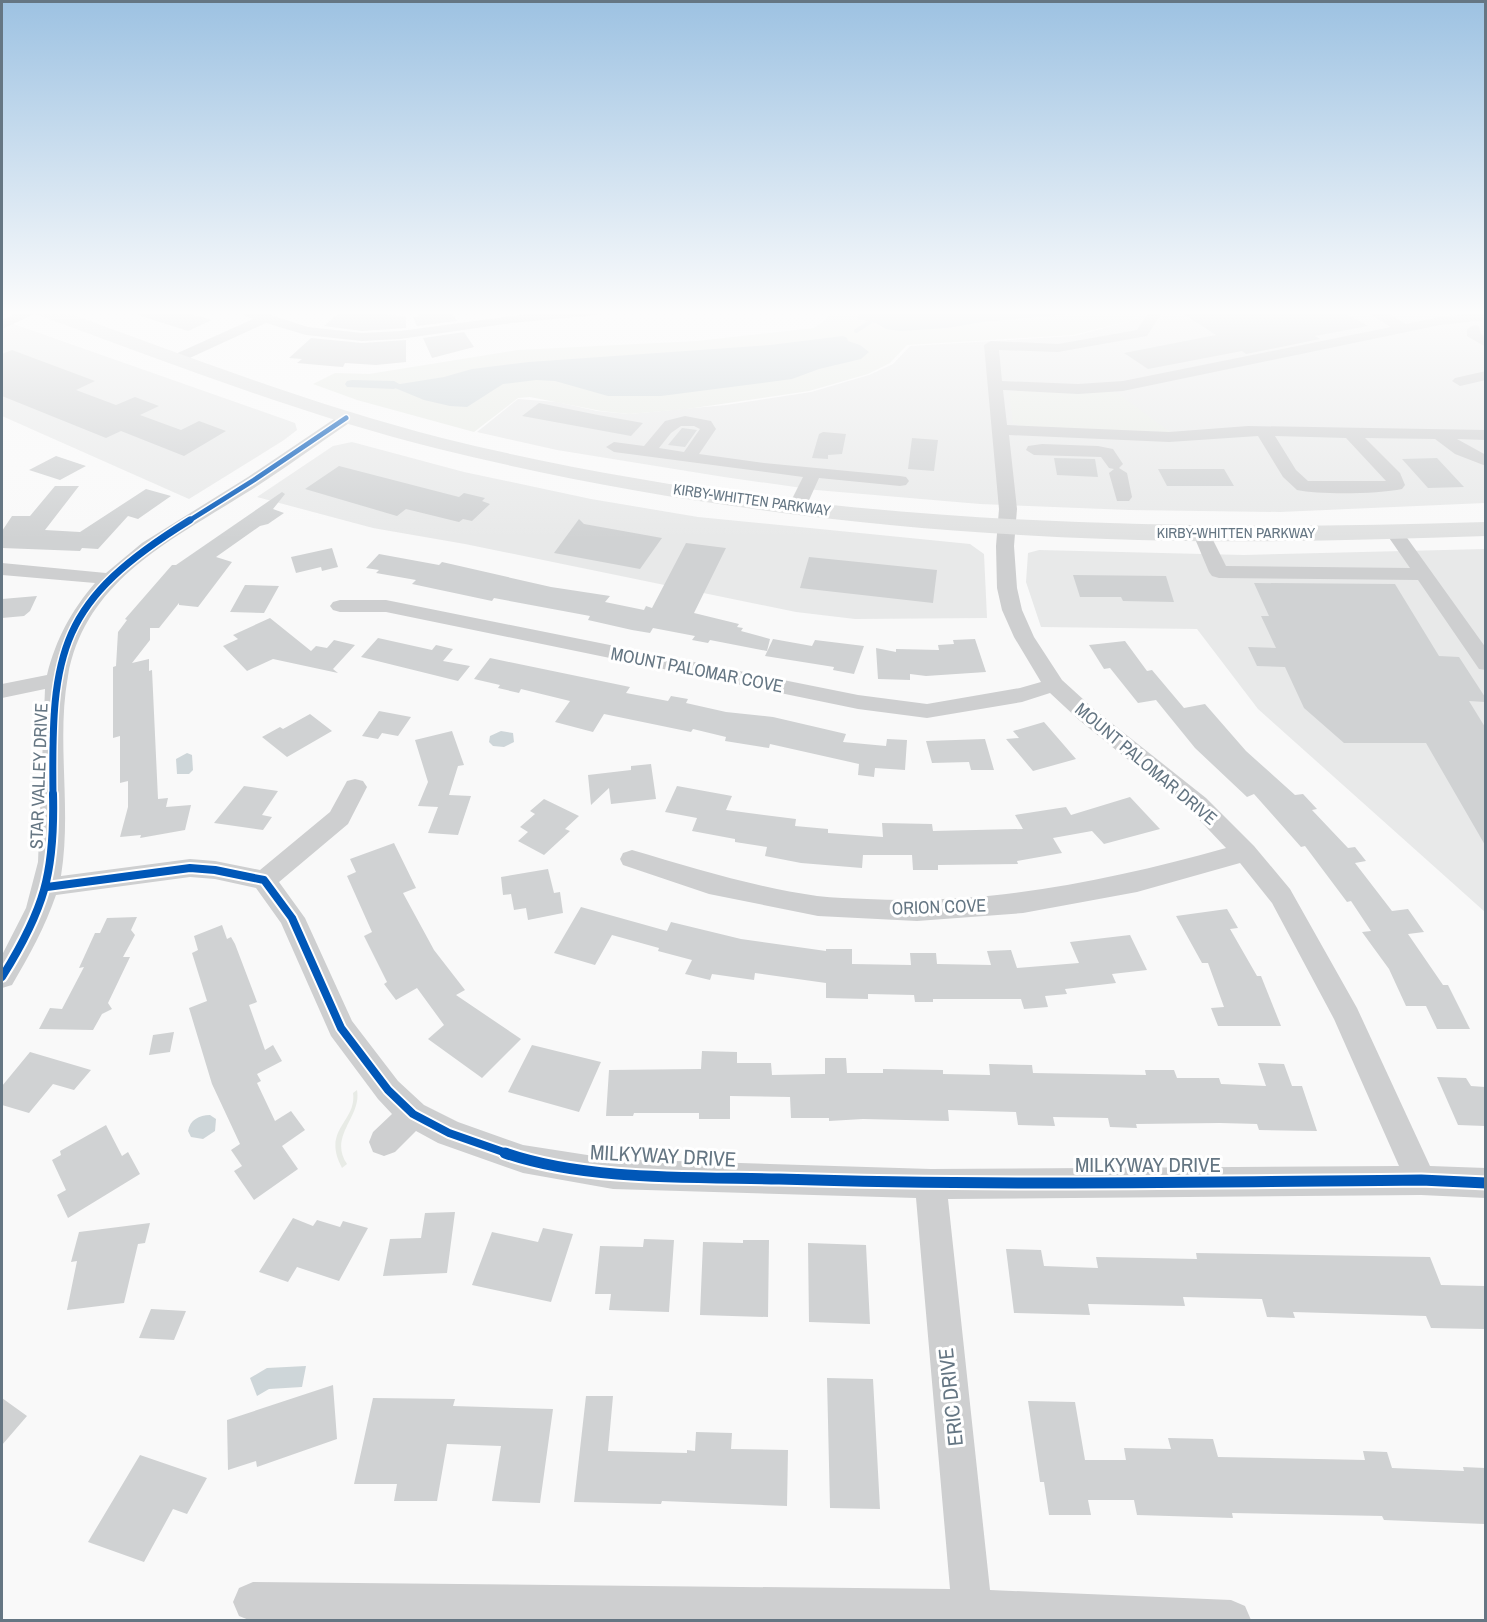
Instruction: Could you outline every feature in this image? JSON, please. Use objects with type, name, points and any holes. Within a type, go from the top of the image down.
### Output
[{"type":"main road","name":"KIRBY-WHITTEN PARKWAY","points":[[256,387],[346,418],[442,444],[540,466],[637,484],[797,507],[1006,526],[1202,534],[1485,529]]},
{"type":"street","name":"MOUNT PALOMAR DRIVE","points":[[994,387],[1008,509],[1007,588],[1012,610],[1023,637],[1054,685],[1087,715],[1198,804],[1245,852],[1281,896],[1347,1016],[1421,1180]]},
{"type":"street","points":[[1036,387],[1094,389],[1116,387]]},
{"type":"street","name":"STAR VALLEY DRIVE","points":[[2,977],[36,915],[47,887],[53,840],[52,753],[57,680],[61,657],[71,630],[89,603],[110,579],[158,541],[346,418]]},
{"type":"street","points":[[648,452],[671,423],[688,420],[705,424],[708,429],[688,458]]},
{"type":"street","points":[[999,430],[1169,437],[1264,432],[1485,435]]},
{"type":"street","points":[[1264,432],[1298,484],[1321,488],[1394,486],[1396,482],[1394,477],[1352,434]]},
{"type":"street","points":[[1440,435],[1461,450],[1485,461]]},
{"type":"street","points":[[614,447],[813,473],[901,469]]},
{"type":"street","points":[[1035,450],[1042,448],[1107,453],[1116,468],[1123,497]]},
{"type":"street","points":[[797,507],[813,473]]},
{"type":"street","points":[[1394,531],[1425,574],[1476,635],[1485,664]]},
{"type":"street","points":[[1202,534],[1219,572],[1425,574]]},
{"type":"street","points":[[2,569],[110,579]]},
{"type":"street","name":"MOUNT PALOMAR COVE","points":[[340,606],[386,606],[858,702],[927,711],[1022,695],[1054,685]]},
{"type":"street","points":[[2,691],[57,680]]},
{"type":"street","points":[[47,887],[189,868],[215,870],[264,880],[339,818],[356,787]]},
{"type":"street","name":"ORION COVE","points":[[632,859],[709,884],[818,906],[916,910],[1023,903],[1137,882],[1245,852]]},
{"type":"street","name":"MILKYWAY DRIVE","points":[[264,880],[292,918],[341,1028],[372,1071],[413,1114],[449,1133],[493,1151],[577,1170],[613,1174],[931,1184],[1421,1180],[1485,1183]]},
{"type":"street","points":[[384,1142],[413,1114]]},
{"type":"street","name":"ERIC DRIVE","points":[[931,1184],[972,1609]]},
{"type":"street","points":[[253,1602],[972,1609],[1231,1620]]},
{"type":"shaded area","points":[[2,387],[192,387],[295,423],[297,430],[189,499],[2,416]]},
{"type":"shaded area","points":[[320,387],[824,387],[809,391],[687,409],[629,414],[530,397],[518,398],[474,432],[357,400]]},
{"type":"shaded area","points":[[499,387],[467,407],[424,400],[395,388]]},
{"type":"shaded area","points":[[575,387],[733,387],[661,396],[608,396]]},
{"type":"shaded area","points":[[829,387],[1485,387],[1485,503],[1280,512],[1129,510],[980,504],[816,490],[724,477],[557,450],[477,432],[518,399],[557,402],[597,411],[629,414],[726,405],[811,392]]},
{"type":"shaded area","points":[[1014,390],[1116,392],[1170,432],[1019,427],[1018,424],[1013,424],[1009,392],[1014,393]]},
{"type":"shaded area","points":[[352,442],[464,472],[591,499],[698,517],[970,544],[984,554],[987,618],[855,619],[796,612],[465,544],[373,528],[257,497],[333,446]]},
{"type":"shaded area","points":[[1485,549],[1485,912],[1258,709],[1197,629],[1041,627],[1026,582],[1028,553],[1039,550],[1244,555]]},
{"type":"shaded area","points":[[501,731],[513,733],[514,742],[504,747],[493,746],[489,742],[490,736]]},
{"type":"shaded area","points":[[187,753],[192,755],[193,770],[189,774],[177,774],[176,759]]},
{"type":"shaded area","points":[[357,1090],[355,1109],[341,1144],[342,1154],[347,1164],[342,1168],[335,1144],[353,1103],[353,1093]]},
{"type":"shaded area","points":[[210,1115],[216,1119],[215,1131],[203,1139],[191,1137],[188,1131],[193,1121]]},
{"type":"shaded area","points":[[306,1366],[302,1387],[269,1389],[257,1396],[250,1378],[267,1368]]},
{"type":"building","points":[[2,387],[83,387],[76,390],[116,405],[135,397],[159,406],[140,415],[181,430],[199,421],[226,431],[184,456],[121,431],[106,438],[2,396]]},
{"type":"building","points":[[539,403],[643,423],[631,436],[522,416]]},
{"type":"building","points":[[682,428],[697,430],[685,447],[668,445]]},
{"type":"building","points":[[823,432],[846,434],[842,454],[828,455],[828,459],[812,458],[819,434]]},
{"type":"building","points":[[912,438],[938,440],[934,471],[908,469]]},
{"type":"building","points":[[56,456],[86,466],[60,480],[29,470]]},
{"type":"building","points":[[1054,458],[1095,459],[1098,477],[1057,475]]},
{"type":"building","points":[[1437,458],[1464,487],[1428,488],[1402,459]]},
{"type":"building","points":[[339,466],[459,497],[464,493],[485,498],[482,501],[490,504],[472,521],[463,519],[459,522],[406,509],[397,516],[305,489]]},
{"type":"building","points":[[1158,469],[1224,469],[1234,486],[1167,486]]},
{"type":"building","points":[[55,486],[79,486],[45,530],[80,532],[146,489],[171,496],[138,519],[128,516],[98,549],[82,548],[80,551],[2,548],[2,531],[12,516],[30,516]]},
{"type":"building","points":[[282,492],[285,494],[273,509],[284,513],[268,524],[260,526],[216,557],[232,562],[198,607],[179,605],[179,603],[159,628],[150,628],[150,640],[132,663],[149,659],[149,671],[152,670],[158,799],[168,798],[166,807],[191,805],[185,830],[140,838],[141,835],[120,837],[128,807],[128,781],[120,783],[120,736],[113,738],[113,667],[116,666],[118,632],[127,620],[125,619],[172,565],[176,565]]},
{"type":"building","points":[[579,519],[584,524],[662,538],[640,569],[554,553]]},
{"type":"building","points":[[686,543],[726,548],[694,613],[739,624],[737,627],[743,628],[741,631],[770,639],[767,651],[710,640],[708,643],[692,640],[695,636],[653,628],[650,633],[632,630],[588,620],[590,616],[494,598],[492,601],[412,584],[416,580],[376,573],[379,570],[366,568],[379,554],[439,565],[442,562],[551,587],[610,596],[605,602],[644,610],[646,606],[652,608]]},
{"type":"building","points":[[332,548],[338,567],[322,571],[321,567],[296,573],[291,557]]},
{"type":"building","points":[[809,557],[937,570],[933,603],[800,588]]},
{"type":"building","points":[[1073,575],[1166,576],[1174,602],[1123,601],[1121,597],[1080,597]]},
{"type":"building","points":[[1254,583],[1395,584],[1439,656],[1459,657],[1485,697],[1485,702],[1469,701],[1485,727],[1485,845],[1426,743],[1344,743],[1304,708],[1285,667],[1257,666],[1248,647],[1276,648],[1261,616],[1269,616]]},
{"type":"building","points":[[245,585],[279,586],[264,613],[230,612]]},
{"type":"building","points":[[37,596],[30,611],[24,616],[2,618],[2,599]]},
{"type":"building","points":[[270,618],[311,651],[316,646],[327,648],[334,640],[355,645],[333,669],[338,673],[273,659],[247,671],[223,646],[238,639],[233,635]]},
{"type":"building","points":[[378,638],[432,650],[436,645],[453,649],[443,661],[470,666],[458,681],[361,657]]},
{"type":"building","points":[[773,639],[812,646],[815,640],[864,646],[854,674],[833,670],[834,667],[765,656]]},
{"type":"building","points":[[975,639],[986,672],[926,676],[910,674],[910,680],[878,679],[876,648],[896,652],[896,649],[939,650],[938,645],[954,644],[953,640]]},
{"type":"building","points":[[1125,641],[1147,671],[1152,670],[1184,708],[1205,704],[1246,751],[1295,795],[1303,794],[1317,809],[1312,810],[1348,848],[1355,847],[1366,861],[1355,863],[1392,911],[1408,909],[1424,932],[1408,934],[1443,985],[1448,985],[1470,1029],[1437,1029],[1426,1006],[1406,1006],[1389,969],[1362,932],[1371,931],[1351,901],[1347,902],[1305,846],[1301,847],[1254,794],[1247,797],[1195,748],[1156,700],[1138,703],[1110,668],[1104,669],[1089,645]]},
{"type":"building","points":[[490,658],[630,687],[626,693],[668,701],[671,696],[688,699],[686,703],[726,712],[773,717],[846,734],[843,742],[886,746],[887,739],[907,740],[905,770],[875,768],[874,777],[858,775],[859,764],[770,744],[769,748],[725,741],[726,737],[693,729],[691,732],[604,714],[593,732],[555,722],[570,701],[521,689],[519,693],[498,688],[500,685],[474,679]]},
{"type":"building","points":[[379,711],[411,717],[398,736],[382,733],[378,739],[362,736]]},
{"type":"building","points":[[310,714],[332,731],[287,757],[262,737],[280,727],[283,729]]},
{"type":"building","points":[[1044,722],[1076,759],[1033,771],[1006,739],[1019,738],[1013,731]]},
{"type":"building","points":[[452,731],[464,765],[458,766],[449,795],[471,796],[458,835],[428,833],[438,807],[418,806],[428,782],[415,740]]},
{"type":"building","points":[[985,739],[994,770],[971,770],[969,762],[932,763],[926,741]]},
{"type":"building","points":[[651,764],[656,799],[611,804],[609,788],[591,805],[588,775],[631,770],[631,766]]},
{"type":"building","points":[[244,786],[278,791],[262,815],[272,817],[263,830],[214,823]]},
{"type":"building","points":[[677,786],[732,796],[726,810],[796,819],[795,826],[828,829],[828,833],[883,837],[882,823],[932,824],[933,831],[1023,829],[1015,815],[1066,807],[1071,815],[1130,797],[1160,829],[1104,844],[1092,831],[1053,838],[1062,853],[1017,861],[1018,864],[938,865],[938,870],[913,870],[912,855],[863,855],[862,868],[801,863],[765,856],[767,847],[692,831],[697,818],[665,812]]},
{"type":"building","points":[[544,799],[579,816],[565,829],[570,831],[544,855],[518,841],[528,832],[520,827],[535,814],[530,811]]},
{"type":"building","points":[[394,843],[416,888],[403,893],[434,950],[465,990],[456,995],[521,1039],[482,1078],[428,1039],[444,1025],[417,988],[396,1000],[384,984],[387,982],[364,936],[372,932],[347,876],[356,872],[350,859]]},
{"type":"building","points":[[548,869],[554,893],[560,892],[563,913],[528,920],[526,908],[514,910],[511,894],[503,895],[501,877]]},
{"type":"building","points":[[581,907],[667,931],[671,922],[741,939],[826,951],[826,949],[852,949],[852,964],[911,965],[910,953],[936,953],[937,964],[991,965],[987,951],[1011,950],[1017,968],[1079,963],[1070,942],[1130,935],[1147,970],[1112,974],[1116,983],[1065,989],[1067,994],[1045,996],[1048,1007],[1024,1009],[1021,999],[933,999],[933,1002],[915,1002],[914,995],[868,994],[868,999],[826,998],[826,983],[755,973],[754,980],[712,974],[710,980],[685,974],[692,960],[612,935],[595,965],[554,953]]},
{"type":"building","points":[[1227,909],[1238,928],[1230,929],[1257,976],[1261,976],[1281,1026],[1218,1026],[1211,1008],[1224,1007],[1208,963],[1202,963],[1176,916]]},
{"type":"building","points":[[137,917],[131,930],[135,935],[123,957],[130,957],[108,1003],[112,1009],[102,1014],[93,1030],[39,1029],[50,1008],[62,1009],[84,967],[79,968],[95,933],[100,933],[107,918]]},
{"type":"building","points":[[222,925],[227,939],[231,937],[235,944],[257,1002],[249,1005],[265,1050],[273,1045],[282,1061],[257,1074],[261,1081],[257,1083],[275,1121],[291,1111],[305,1130],[282,1146],[298,1169],[254,1200],[234,1171],[242,1166],[231,1150],[240,1144],[212,1084],[189,1008],[207,1001],[192,953],[198,950],[194,936]]},
{"type":"building","points":[[174,1032],[170,1052],[149,1055],[153,1035]]},
{"type":"building","points":[[532,1045],[601,1062],[579,1112],[508,1092]]},
{"type":"building","points":[[702,1051],[737,1052],[737,1063],[771,1063],[772,1075],[825,1074],[825,1058],[846,1058],[847,1073],[883,1073],[883,1069],[943,1070],[943,1074],[990,1075],[989,1064],[1032,1065],[1033,1073],[1146,1075],[1145,1070],[1174,1070],[1177,1078],[1219,1078],[1221,1084],[1266,1086],[1258,1063],[1284,1064],[1292,1086],[1302,1086],[1317,1131],[1259,1130],[1257,1124],[1220,1123],[1136,1124],[1137,1128],[1110,1127],[1108,1118],[1053,1117],[1055,1126],[1018,1125],[1016,1112],[948,1110],[949,1121],[863,1119],[829,1121],[829,1118],[791,1118],[790,1097],[730,1096],[730,1119],[699,1119],[699,1113],[634,1113],[633,1116],[606,1116],[609,1070],[701,1069]]},
{"type":"building","points":[[30,1052],[91,1070],[74,1090],[53,1084],[29,1113],[2,1105],[2,1086]]},
{"type":"building","points":[[1437,1077],[1466,1078],[1471,1086],[1485,1087],[1485,1126],[1458,1125]]},
{"type":"building","points":[[106,1125],[122,1156],[128,1152],[140,1174],[68,1218],[57,1195],[66,1190],[52,1160],[61,1155],[60,1151]]},
{"type":"building","points":[[455,1212],[447,1273],[383,1276],[390,1239],[421,1238],[425,1213]]},
{"type":"building","points":[[293,1218],[313,1226],[317,1220],[340,1227],[343,1221],[368,1228],[339,1281],[297,1267],[288,1282],[259,1272]]},
{"type":"building","points":[[150,1223],[145,1243],[138,1244],[124,1303],[67,1310],[77,1261],[71,1262],[79,1232]]},
{"type":"building","points":[[543,1228],[573,1234],[551,1302],[472,1285],[492,1232],[538,1242]]},
{"type":"building","points":[[644,1239],[674,1240],[669,1312],[609,1310],[611,1294],[595,1294],[600,1246],[643,1247]]},
{"type":"building","points":[[743,1240],[769,1240],[768,1317],[700,1315],[703,1242],[743,1243]]},
{"type":"building","points":[[808,1243],[866,1245],[870,1324],[809,1322]]},
{"type":"building","points":[[1006,1249],[1041,1250],[1044,1266],[1098,1268],[1096,1257],[1197,1259],[1196,1253],[1430,1257],[1441,1285],[1485,1286],[1485,1329],[1431,1328],[1426,1316],[1293,1312],[1295,1318],[1267,1317],[1262,1299],[1183,1297],[1185,1306],[1088,1304],[1090,1315],[1014,1313]]},
{"type":"building","points":[[151,1309],[186,1311],[174,1340],[139,1338]]},
{"type":"building","points":[[827,1378],[873,1379],[880,1509],[830,1508]]},
{"type":"building","points":[[333,1385],[337,1439],[257,1467],[256,1461],[228,1470],[227,1420]]},
{"type":"building","points":[[586,1396],[613,1396],[608,1451],[687,1453],[687,1450],[695,1451],[696,1432],[732,1433],[731,1449],[788,1450],[787,1506],[662,1501],[661,1504],[574,1502]]},
{"type":"building","points":[[2,1398],[27,1416],[2,1445]]},
{"type":"building","points":[[373,1398],[455,1399],[453,1406],[553,1409],[540,1503],[492,1501],[501,1446],[447,1444],[437,1501],[394,1501],[397,1484],[354,1484]]},
{"type":"building","points":[[1028,1401],[1075,1402],[1085,1460],[1126,1460],[1124,1448],[1171,1449],[1168,1438],[1213,1439],[1218,1457],[1365,1460],[1363,1451],[1387,1452],[1392,1468],[1464,1471],[1463,1467],[1485,1468],[1485,1524],[1384,1520],[1382,1516],[1232,1513],[1233,1518],[1137,1515],[1134,1500],[1088,1500],[1091,1515],[1049,1515],[1044,1482],[1040,1482]]},
{"type":"building","points":[[140,1455],[207,1478],[187,1514],[173,1509],[144,1562],[88,1542]]},
{"type":"cycle path","points":[[2,977],[33,922],[48,878],[53,834],[53,740],[57,679],[63,651],[74,625],[89,602],[107,582],[149,547],[346,418]]},
{"type":"cycle path","points":[[47,887],[190,868],[215,870],[264,880],[292,918],[341,1028],[388,1090],[413,1114],[449,1133],[523,1159],[613,1174],[931,1184],[1421,1180],[1486,1183]]}]
